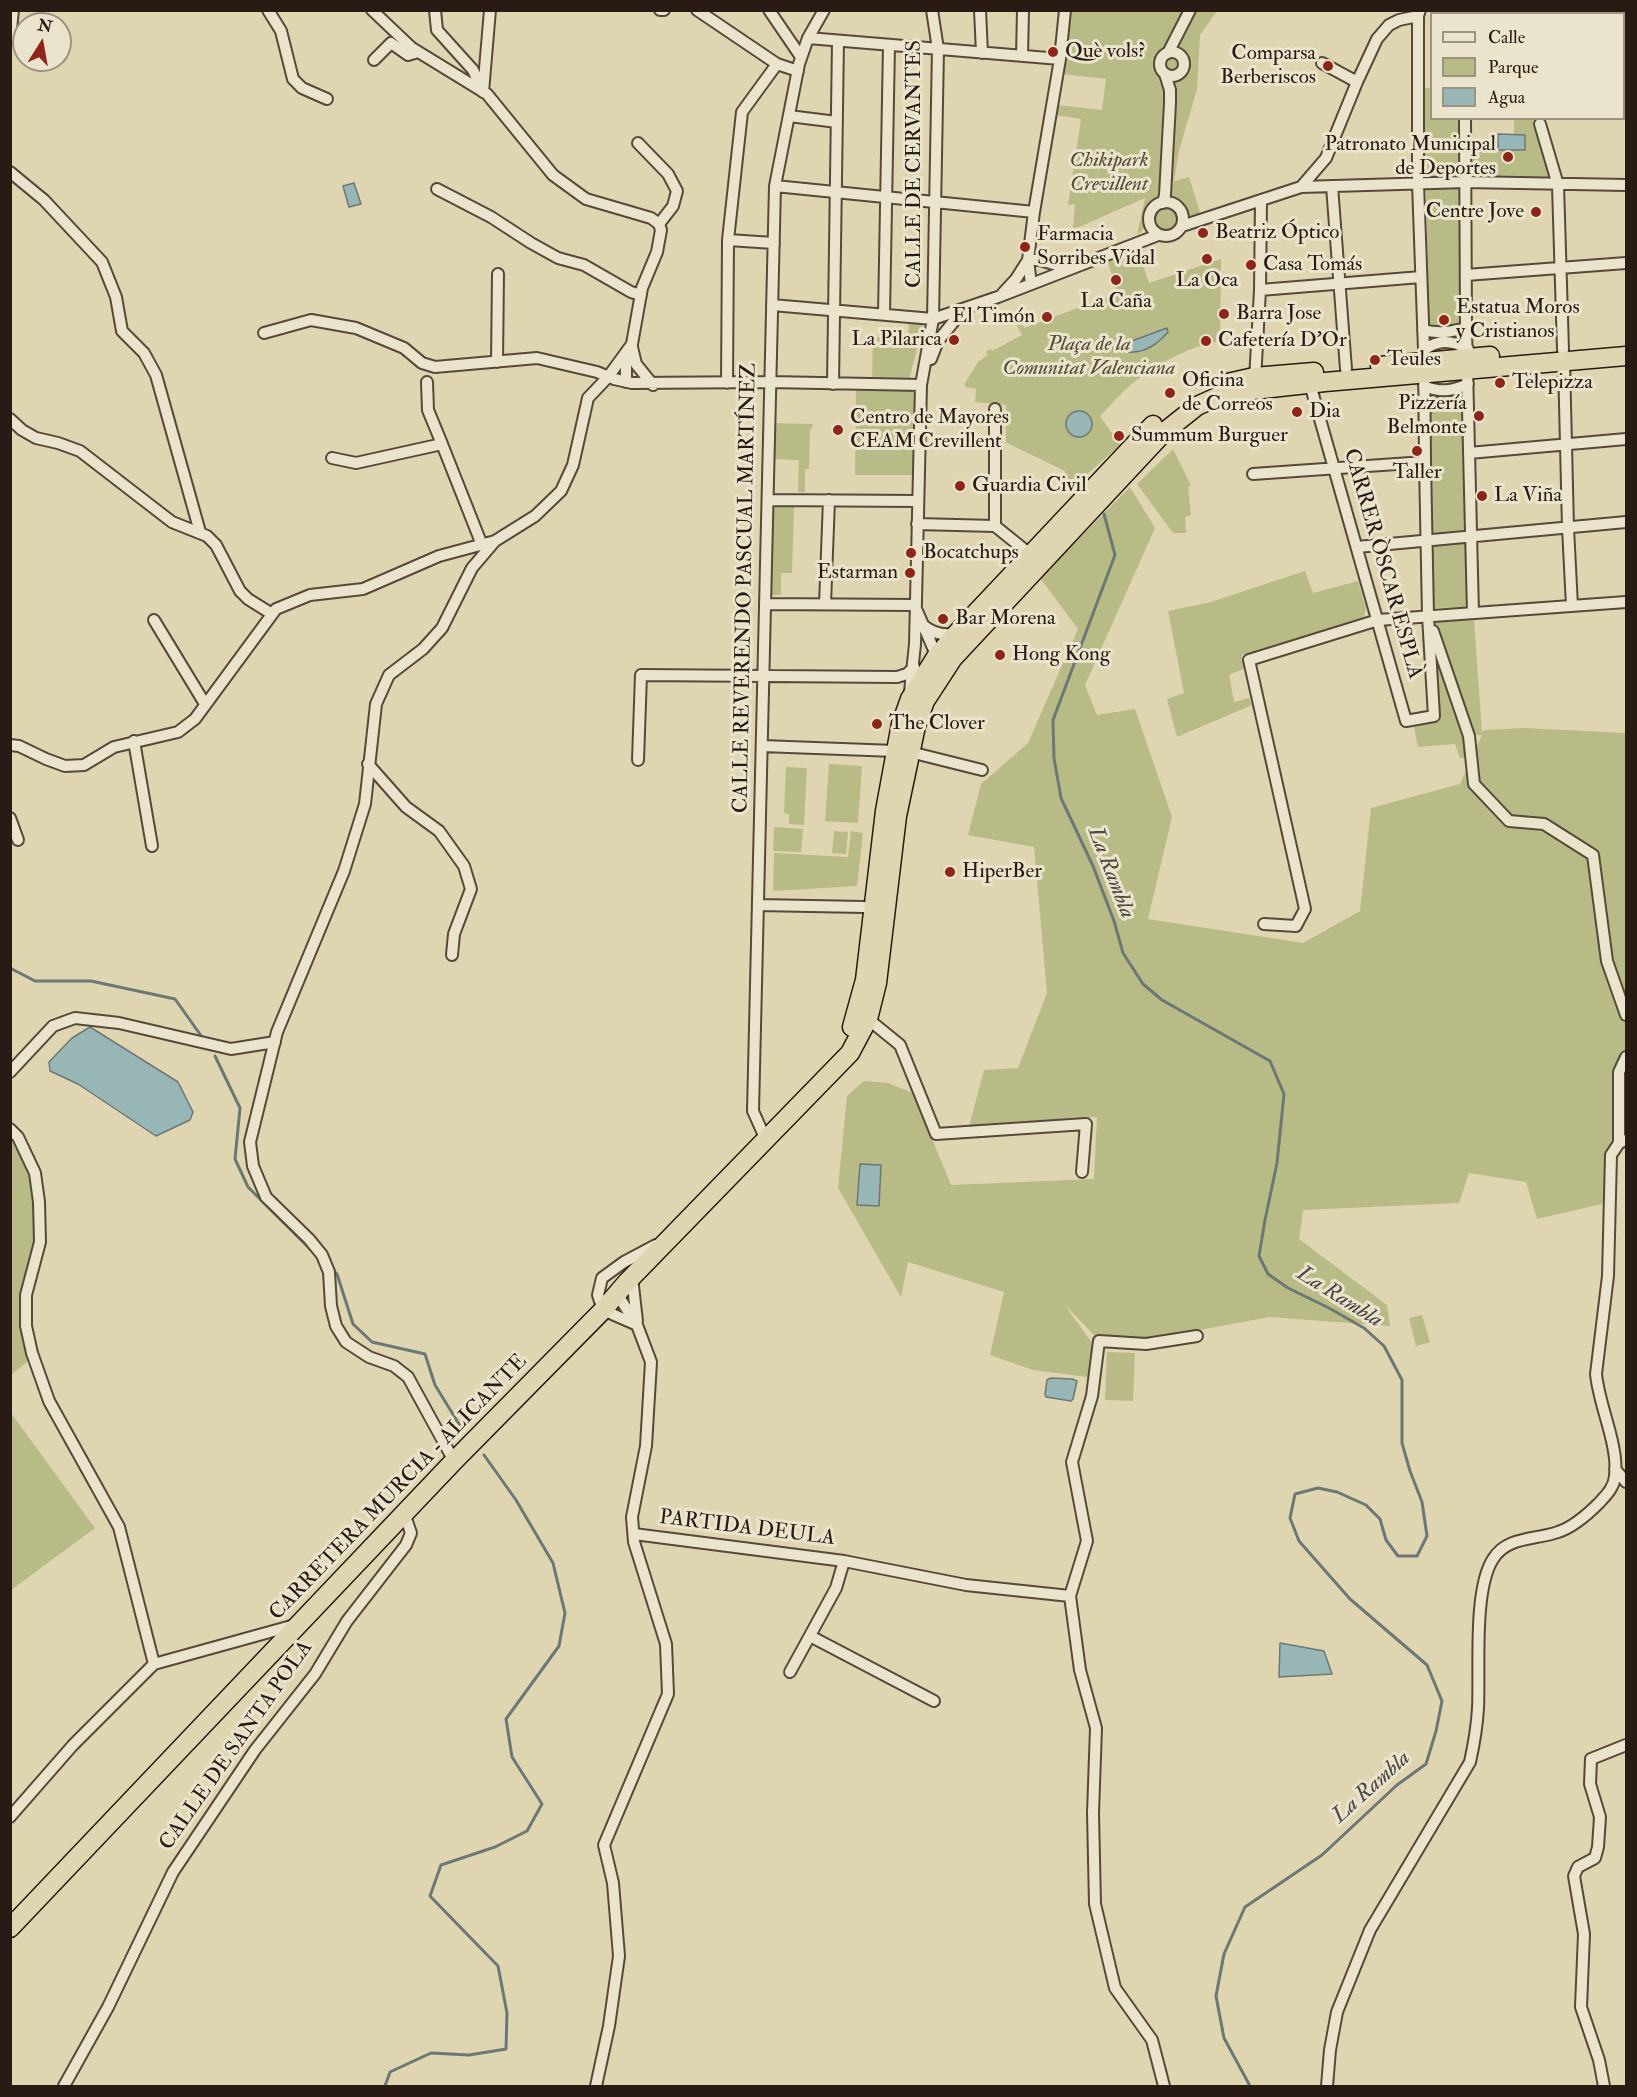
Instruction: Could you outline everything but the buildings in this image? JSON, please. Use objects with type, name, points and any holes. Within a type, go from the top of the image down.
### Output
[{"type":"highway","points":[[944,658],[1163,434],[1197,406],[1255,383],[1346,369],[1468,365],[1563,356],[1626,344]]},
{"type":"highway","points":[[1563,356],[1626,356]]},
{"type":"highway","points":[[821,1080],[843,1050],[857,1014],[864,980],[875,890],[902,752],[917,700],[957,633],[1155,424],[1185,401],[1218,385],[1310,384],[1424,368]]},
{"type":"highway","points":[[821,1080],[850,1053],[868,1018],[878,983],[902,752]]},
{"type":"highway","name":"CARRETERA MURCIA - ALICANTE","points":[[10,1928],[404,1513],[603,1310],[821,1080]]},
{"type":"street","points":[[10,39],[13,10]]},
{"type":"street","points":[[268,10],[281,31],[293,79],[302,88],[327,99]]},
{"type":"street","points":[[372,10],[418,52],[483,92],[553,175],[586,199],[651,218],[659,224],[661,230],[657,252],[641,295],[632,344],[626,361],[629,383]]},
{"type":"street","points":[[435,10],[437,30],[473,70],[483,92]]},
{"type":"street","points":[[483,92],[488,55],[490,10]]},
{"type":"street","points":[[697,10],[777,64],[798,70]]},
{"type":"street","points":[[769,10],[801,57]]},
{"type":"street","name":"CALLE REVERENDO PASCUAL MARTÍNEZ","points":[[766,1140],[753,1111],[775,186],[801,57],[808,38],[824,10]]},
{"type":"street","name":"CALLE DE CERVANTES","points":[[932,10],[938,49],[933,319]]},
{"type":"street","points":[[980,10],[982,53]]},
{"type":"street","points":[[1022,56],[1023,10]]},
{"type":"street","points":[[1031,284],[1028,260],[1060,59],[1065,10]]},
{"type":"street","points":[[1173,54],[1177,36],[1190,10]]},
{"type":"street","points":[[1301,187],[1326,158],[1377,39],[1389,25],[1419,14],[1418,183],[1428,616],[1469,736],[1474,784],[1509,822],[1544,824],[1593,855],[1607,961],[1626,1015]]},
{"type":"street","points":[[808,38],[1060,59]]},
{"type":"street","points":[[833,384],[838,40]]},
{"type":"street","points":[[374,60],[391,43],[408,55],[418,52]]},
{"type":"street","points":[[884,314],[888,45]]},
{"type":"street","points":[[1163,203],[1170,90],[1160,64],[1162,57],[1173,54]]},
{"type":"street","points":[[1170,90],[1184,65],[1173,54]]},
{"type":"street","points":[[1322,63],[1357,82]]},
{"type":"street","points":[[727,383],[728,240],[742,112],[777,64]]},
{"type":"street","points":[[1165,74],[1178,75]]},
{"type":"street","points":[[789,116],[837,122]]},
{"type":"street","points":[[1465,120],[1466,328],[1473,613]]},
{"type":"street","points":[[1540,124],[1558,185],[1572,606]]},
{"type":"street","points":[[638,143],[668,174],[676,191],[673,206],[659,224]]},
{"type":"street","points":[[10,172],[44,200],[102,262],[116,297],[122,331],[144,353],[156,375],[200,532]]},
{"type":"street","points":[[1182,226],[1180,210],[1171,203],[1155,206],[1149,215],[1150,226],[1163,236],[1174,234],[1182,226],[1301,187],[1466,182],[1626,185]]},
{"type":"street","points":[[775,186],[1034,212]]},
{"type":"street","points":[[1332,186],[1346,369]]},
{"type":"street","points":[[437,189],[491,217],[558,258],[584,265],[631,292],[641,295]]},
{"type":"street","points":[[1255,383],[1260,290],[1261,200]]},
{"type":"street","points":[[772,305],[933,319],[998,297],[1158,234]]},
{"type":"street","points":[[728,240],[774,243]]},
{"type":"street","points":[[1028,260],[1040,260],[1070,269]]},
{"type":"street","points":[[998,297],[1016,279],[1028,260]]},
{"type":"street","points":[[1466,275],[1626,263]]},
{"type":"street","points":[[497,362],[498,274]]},
{"type":"street","points":[[1260,290],[1421,277]]},
{"type":"street","points":[[921,385],[938,341],[964,308]]},
{"type":"street","points":[[933,319],[938,341]]},
{"type":"street","points":[[917,700],[914,667],[921,385],[933,319]]},
{"type":"street","points":[[264,333],[311,320],[356,328],[404,348],[422,363],[435,367],[537,358],[597,372],[629,383],[653,385],[770,382],[921,385]]},
{"type":"street","points":[[1423,330],[1445,333],[1466,328]]},
{"type":"street","points":[[1424,368],[1432,344],[1445,340],[1456,342],[1468,365]]},
{"type":"street","points":[[632,344],[636,364],[653,385]]},
{"type":"street","points":[[10,745],[19,746],[65,766],[84,765],[114,747],[178,732],[195,719],[276,609],[310,595],[363,589],[440,556],[495,541],[535,516],[561,491],[573,465],[588,398],[608,377],[632,344]]},
{"type":"street","points":[[629,383],[636,364]]},
{"type":"street","points":[[427,382],[428,410],[482,545]]},
{"type":"street","name":"CARRER ÒSCAR ESPLÀ","points":[[1310,384],[1406,720],[1434,716],[1428,616]]},
{"type":"street","points":[[1424,408],[1446,401],[1468,406]]},
{"type":"street","points":[[995,409],[995,526]]},
{"type":"street","points":[[10,419],[22,430],[36,438],[58,442],[80,451],[172,522],[207,536],[216,545],[240,591],[248,599],[272,614]]},
{"type":"street","points":[[1469,453],[1626,439]]},
{"type":"street","points":[[332,458],[356,463],[441,444]]},
{"type":"street","points":[[1253,474],[1425,462]]},
{"type":"street","points":[[768,500],[917,501]]},
{"type":"street","points":[[825,604],[829,500]]},
{"type":"street","points":[[1357,547],[1626,522]]},
{"type":"street","points":[[917,524],[995,526],[1031,555]]},
{"type":"street","points":[[454,1461],[408,1377],[394,1366],[369,1357],[346,1342],[336,1326],[331,1306],[329,1272],[322,1256],[309,1239],[266,1197],[253,1166],[250,1142],[275,1042],[344,870],[365,804],[376,704],[389,675],[423,649],[442,628],[472,568],[495,541]]},
{"type":"street","points":[[1264,924],[1296,926],[1305,909],[1250,660],[1378,620],[1626,602]]},
{"type":"street","points":[[765,604],[915,605]]},
{"type":"street","points":[[915,605],[924,626],[944,658]]},
{"type":"street","points":[[154,620],[205,704]]},
{"type":"street","points":[[924,626],[932,632],[941,634],[957,633]]},
{"type":"street","points":[[915,644],[927,657],[944,658]]},
{"type":"street","points":[[638,760],[641,675],[897,677],[907,674],[914,667]]},
{"type":"street","points":[[134,741],[152,846]]},
{"type":"street","points":[[762,746],[902,752],[982,770]]},
{"type":"street","points":[[368,764],[406,807],[439,831],[464,866],[471,889],[454,934],[452,955]]},
{"type":"street","points":[[10,818],[18,840]]},
{"type":"street","points":[[871,925],[866,919],[864,907],[875,890]]},
{"type":"street","points":[[758,905],[864,907]]},
{"type":"street","points":[[10,1072],[53,1026],[75,1018],[119,1023],[231,1049],[275,1042]]},
{"type":"street","points":[[868,1018],[900,1045],[936,1134],[1086,1124],[1082,1172]]},
{"type":"street","points":[[1327,2086],[1330,2050],[1337,2012],[1353,1968],[1370,1930],[1470,1762],[1476,1737],[1484,1580],[1493,1558],[1507,1544],[1560,1532],[1587,1515],[1610,1491],[1615,1478],[1615,1456],[1597,1389],[1596,1374],[1608,1276],[1611,1155],[1623,1142],[1619,1072],[1626,1058]]},
{"type":"street","points":[[10,1129],[18,1137],[35,1173],[39,1202],[40,1242],[26,1295],[26,1326],[32,1353],[49,1401],[119,1527],[154,1664]]},
{"type":"street","points":[[637,1324],[603,1310],[598,1295],[602,1278],[624,1262],[652,1248],[676,1232]]},
{"type":"street","name":"PARTIDA DEULA","points":[[632,1277],[637,1324]]},
{"type":"street","name":"PARTIDA DEULA","points":[[596,2086],[609,2026],[620,1956],[613,1882],[604,1845],[668,1694],[666,1644],[634,1534],[632,1517],[646,1446],[651,1362],[637,1324],[617,1294]]},
{"type":"street","points":[[1164,2086],[1152,2040],[1115,1988],[1095,1904],[1093,1813],[1096,1728],[1080,1670],[1070,1596],[1087,1541],[1072,1462],[1092,1396],[1099,1341],[1146,1344],[1197,1336]]},
{"type":"street","points":[[1615,1468],[1626,1482]]},
{"type":"street","name":"CALLE DE SANTA POLA","points":[[64,2086],[108,2007],[173,1872],[255,1750],[315,1674],[347,1621],[406,1545],[411,1533],[404,1513]]},
{"type":"street","name":"PARTIDA DEULA","points":[[634,1534],[844,1561],[836,1587],[790,1672]]},
{"type":"street","points":[[844,1561],[966,1585],[1070,1596]]},
{"type":"street","points":[[10,1817],[88,1729],[154,1664],[298,1624]]},
{"type":"street","points":[[810,1636],[934,1701]]},
{"type":"street","points":[[1604,2086],[1599,2060],[1581,2007],[1584,1934],[1574,1876],[1578,1867],[1595,1858],[1599,1847],[1600,1817],[1590,1784],[1591,1759],[1626,1745]]},
{"type":"green space","name":"Chikipark Crevillent","points":[[1071,11],[1217,11],[1200,35],[1197,89],[1179,151],[1174,181],[1189,177],[1200,212],[1195,218],[1187,222],[1183,208],[1178,203],[1166,198],[1160,199],[1148,208],[1143,230],[1137,235],[1145,198],[1073,228],[1075,204],[1068,205],[1081,119],[1055,115],[1057,105],[1102,110],[1106,79],[1061,74]]},
{"type":"green space","points":[[1424,88],[1430,88],[1430,120],[1461,120],[1464,327],[1429,328]]},
{"type":"green space","name":"Patronato Municipal de Deportes","points":[[1514,120],[1533,120],[1549,173],[1547,178],[1471,178],[1471,142],[1514,142]]},
{"type":"green space","points":[[1166,207],[1175,210],[1178,219],[1175,228],[1166,231],[1157,228],[1154,219],[1157,210]]},
{"type":"green space","name":"Plaça de la Comunitat Valenciana","points":[[1138,250],[1149,283],[1221,259],[1220,341],[1199,346],[1169,359],[1125,390],[1100,416],[1120,445],[1069,490],[1065,471],[1007,443],[1006,405],[975,402],[976,389],[965,387],[965,383],[978,362],[988,355],[986,352],[1022,335],[1011,315],[1017,312],[1024,328],[1118,293],[1107,260]]},
{"type":"green space","points":[[909,323],[923,325],[909,380],[872,379],[873,337],[908,339]]},
{"type":"green space","points":[[856,389],[914,389],[914,475],[855,475]]},
{"type":"green space","points":[[1463,409],[1466,607],[1434,608],[1430,410]]},
{"type":"green space","points":[[770,423],[813,424],[810,429],[809,469],[805,469],[805,492],[798,492],[799,460],[770,459]]},
{"type":"green space","points":[[1173,449],[1191,486],[1188,487],[1191,515],[1185,517],[1186,533],[1173,533],[1137,484]]},
{"type":"green space","points":[[1130,487],[1155,528],[1085,685],[1097,715],[1135,709],[1172,817],[1148,919],[1303,943],[1360,911],[1371,808],[1460,784],[1482,735],[1474,735],[1434,622],[1474,619],[1482,733],[1484,730],[1524,728],[1626,733],[1626,1128],[1602,1204],[1537,1219],[1526,1182],[1469,1173],[1459,1203],[1303,1210],[1299,1239],[1387,1305],[1390,1326],[1269,1317],[1146,1340],[1095,1336],[1064,1304],[1100,1354],[1095,1378],[1033,1370],[990,1355],[1004,1292],[908,1262],[901,1297],[838,1188],[847,1096],[864,1081],[888,1083],[913,1093],[951,1185],[1094,1179],[1097,1117],[969,1127],[984,1070],[1018,1068],[1047,993],[1034,847],[968,835],[981,784],[1028,743],[1078,629],[1040,578]]},
{"type":"green space","points":[[773,506],[794,506],[792,573],[781,573],[781,595],[770,595]]},
{"type":"green space","points":[[1305,571],[1313,593],[1358,581],[1366,609],[1362,623],[1242,655],[1245,668],[1229,675],[1234,702],[1249,698],[1252,705],[1177,737],[1167,699],[1184,693],[1168,611],[1211,602]]},
{"type":"green space","points":[[1433,643],[1463,736],[1465,758],[1460,758],[1455,744],[1418,747],[1414,727],[1438,720]]},
{"type":"green space","points":[[829,764],[862,766],[858,823],[825,821]]},
{"type":"green space","points":[[786,767],[807,768],[804,825],[789,824],[789,814],[784,813]]},
{"type":"green space","points":[[774,827],[803,829],[801,852],[773,851]]},
{"type":"green space","points":[[834,831],[848,832],[846,854],[832,853]]},
{"type":"green space","points":[[851,831],[863,833],[857,886],[773,891],[774,853],[848,857]]},
{"type":"green space","points":[[10,1137],[29,1170],[35,1199],[35,1234],[21,1305],[28,1358],[27,1362],[11,1375]]},
{"type":"green space","points":[[1422,1315],[1430,1342],[1416,1346],[1409,1318]]},
{"type":"green space","points":[[1107,1352],[1135,1353],[1133,1401],[1105,1400]]},
{"type":"green space","points":[[11,1413],[95,1528],[10,1590]]},
{"type":"water","points":[[1498,134],[1525,135],[1525,150],[1498,150]]},
{"type":"water","points":[[354,183],[361,204],[349,207],[343,186]]},
{"type":"water","points":[[1167,328],[1168,332],[1162,339],[1142,351],[1127,352],[1110,349]]},
{"type":"water","points":[[1079,411],[1088,415],[1092,424],[1088,433],[1079,437],[1070,433],[1066,424],[1070,415]]},
{"type":"water","points":[[90,1027],[178,1082],[193,1112],[190,1120],[156,1136],[78,1084],[50,1071],[49,1062],[72,1038]]},
{"type":"water","points":[[860,1164],[881,1165],[879,1206],[857,1205]]},
{"type":"water","points":[[1051,1378],[1077,1381],[1071,1401],[1046,1397],[1047,1380]]},
{"type":"water","points":[[1280,1643],[1324,1651],[1332,1674],[1279,1677]]},
{"type":"waterway","name":"La Rambla","points":[[1104,514],[1115,555],[1053,720],[1054,758],[1061,798],[1093,866],[1114,921],[1123,953],[1143,984],[1162,1000],[1270,1061],[1284,1094],[1277,1163],[1259,1256],[1268,1274],[1288,1288],[1364,1328],[1384,1346],[1402,1380],[1402,1443],[1422,1502],[1427,1536],[1417,1556],[1398,1556],[1386,1540],[1380,1519],[1366,1505],[1337,1492],[1318,1488],[1295,1494],[1290,1518],[1299,1541],[1350,1599],[1427,1665],[1442,1701],[1426,1764],[1397,1785],[1322,1855],[1245,1907],[1224,1954],[1216,1996],[1224,2038],[1250,2086]]},
{"type":"waterway","points":[[10,968],[35,981],[91,981],[175,999],[202,1037]]},
{"type":"waterway","points":[[215,1056],[240,1108],[235,1159],[248,1187],[311,1250]]},
{"type":"waterway","points":[[332,1269],[337,1274],[353,1324],[372,1342],[425,1354],[435,1385],[462,1429]]},
{"type":"waterway","points":[[385,2086],[390,2072],[431,2053],[469,2055],[506,2049],[507,2013],[498,1966],[430,1896],[441,1865],[495,1847],[527,1831],[542,1804],[512,1757],[506,1719],[559,1646],[565,1613],[553,1563],[516,1500],[484,1455]]},
{"type":"place","name":"Què vols?","points":[[1053,52]]},
{"type":"place","name":"Comparsa Berberiscos","points":[[1328,66]]},
{"type":"place","name":"Patronato Municipal de Deportes","points":[[1508,157]]},
{"type":"place","name":"Centre Jove","points":[[1536,212]]},
{"type":"place","name":"Beatriz Óptico","points":[[1203,233]]},
{"type":"place","name":"Farmacia Sorribes Vidal","points":[[1025,247]]},
{"type":"place","name":"La Oca","points":[[1207,259]]},
{"type":"place","name":"Casa Tomás","points":[[1251,265]]},
{"type":"place","name":"La Caña","points":[[1116,280]]},
{"type":"place","name":"Barra Jose","points":[[1224,314]]},
{"type":"place","name":"El Timón","points":[[1047,317]]},
{"type":"place","name":"Estatua Moros y Cristianos","points":[[1444,320]]},
{"type":"place","name":"La Pilarica","points":[[954,340]]},
{"type":"place","name":"Cafetería D'Or","points":[[1206,341]]},
{"type":"place","name":"Teules","points":[[1375,360]]},
{"type":"place","name":"Telepizza","points":[[1500,383]]},
{"type":"place","name":"Oficina de Correos","points":[[1170,393]]},
{"type":"place","name":"Dia","points":[[1297,412]]},
{"type":"place","name":"Pizzería Belmonte","points":[[1479,416]]},
{"type":"place","name":"Centro de Mayores CEAM Crevillent","points":[[838,430]]},
{"type":"place","name":"Summum Burguer","points":[[1119,436]]},
{"type":"place","name":"Taller","points":[[1417,451]]},
{"type":"place","name":"Guardia Civil","points":[[960,486]]},
{"type":"place","name":"La Viña","points":[[1482,496]]},
{"type":"place","name":"Bocatchups","points":[[911,553]]},
{"type":"place","name":"Estarman","points":[[910,573]]},
{"type":"place","name":"Bar Morena","points":[[943,619]]},
{"type":"place","name":"Hong Kong","points":[[1000,655]]},
{"type":"place","name":"The Clover","points":[[877,724]]},
{"type":"place","name":"HiperBer","points":[[950,872]]}]
